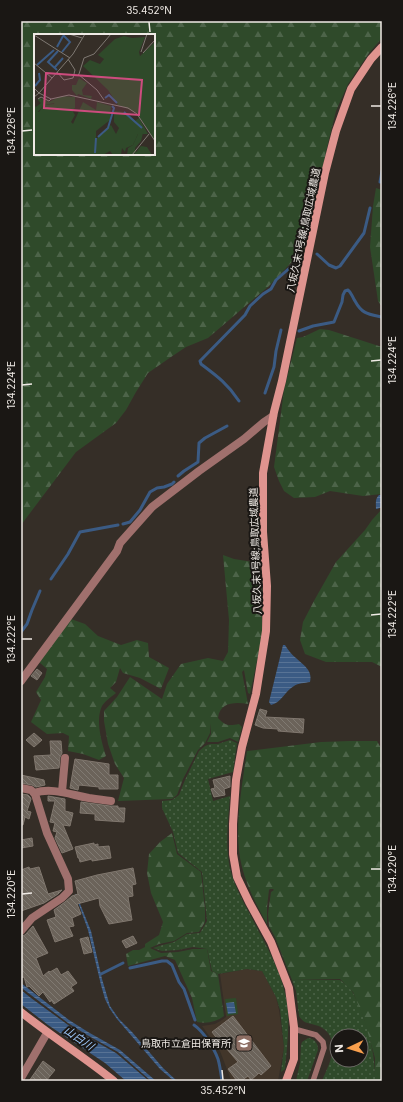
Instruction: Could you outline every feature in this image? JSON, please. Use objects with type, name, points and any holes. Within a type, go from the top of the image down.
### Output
[{"type":"street","name":"八坂久末1号線;鳥取広域農道","points":[[286,1081],[294,1059],[294,1029],[289,988],[272,942],[249,902],[237,877],[233,854],[233,824],[236,780],[242,747],[256,694],[266,631],[267,586],[263,532],[262,473],[325,173],[336,131],[352,89],[371,59],[382,47]]},
{"type":"street","points":[[21,681],[117,551],[120,544],[152,507],[273,416]]},
{"type":"street","points":[[62,792],[65,758]]},
{"type":"street","points":[[21,788],[31,790],[35,794],[47,833],[68,879],[69,891],[62,898],[32,918],[21,931]]},
{"type":"street","points":[[34,793],[40,791],[62,792],[110,801]]},
{"type":"street","points":[[21,1012],[47,1033],[114,1081]]},
{"type":"street","points":[[21,1078],[47,1033]]},
{"type":"lane","points":[[294,1029],[316,1035],[323,1042],[324,1048],[313,1081]]},
{"type":"shaded area","points":[[246,969],[262,971],[276,997],[284,1047],[278,1081],[232,1081],[220,1051],[202,1026],[215,1024],[226,1017],[220,974]]},
{"type":"green space","points":[[21,21],[382,21],[382,38],[369,53],[348,84],[336,111],[304,249],[269,286],[208,338],[186,347],[148,373],[126,410],[116,423],[76,452],[21,525]]},
{"type":"green space","points":[[376,188],[382,190],[382,307],[378,301],[370,247]]},
{"type":"green space","points":[[320,329],[329,330],[382,347],[382,494],[363,496],[330,491],[315,497],[294,498],[284,491],[279,481],[274,467],[284,390],[297,338],[303,337]]},
{"type":"green space","points":[[382,509],[382,667],[372,662],[326,662],[305,654],[300,640],[303,622],[315,599],[336,562]]},
{"type":"green space","points":[[223,555],[234,559],[253,562],[259,566],[261,571],[262,637],[250,694],[248,693],[244,670],[242,672],[248,704],[229,704],[222,709],[218,718],[225,724],[239,724],[242,727],[238,742],[230,738],[218,742],[207,742],[211,734],[210,723],[210,733],[205,743],[198,750],[183,779],[177,795],[172,799],[118,801],[124,778],[115,764],[108,744],[104,721],[104,711],[117,697],[130,677],[162,699],[167,684],[181,664],[208,658],[223,661],[228,652],[229,620]]},
{"type":"green space","points":[[71,619],[85,624],[98,636],[121,645],[137,640],[148,643],[149,657],[169,668],[161,689],[140,678],[123,673],[120,668],[116,682],[110,688],[116,693],[105,702],[100,712],[99,725],[106,756],[99,760],[83,754],[68,751],[69,736],[63,733],[47,734],[31,722],[41,700],[36,692],[45,677],[47,669],[39,662]]},
{"type":"green space","points":[[230,740],[237,743],[233,772],[208,779],[213,801],[230,796],[227,842],[230,869],[239,894],[268,949],[283,984],[288,1011],[288,1036],[285,1069],[281,1072],[284,1047],[280,1010],[276,997],[262,971],[247,969],[218,974],[212,971],[207,949],[193,947],[162,951],[153,948],[174,942],[187,934],[200,933],[207,921],[202,872],[178,853],[173,832],[162,808],[162,801],[172,800],[179,795],[199,751],[210,744],[218,744]]},
{"type":"green space","points":[[377,741],[382,750],[382,1081],[375,1081],[375,1058],[369,1037],[369,1028],[367,1028],[353,992],[340,979],[292,980],[275,937],[269,926],[268,914],[271,892],[274,890],[269,890],[267,924],[247,882],[239,854],[239,809],[247,751],[321,742]]},
{"type":"green space","points":[[172,833],[177,854],[201,872],[205,922],[199,932],[187,933],[174,941],[159,944],[150,948],[161,953],[193,949],[207,949],[211,971],[218,974],[224,1016],[211,1022],[197,1022],[192,998],[175,960],[165,956],[128,966],[126,954],[133,950],[139,950],[145,947],[145,944],[159,935],[163,922],[151,893],[147,873],[149,854],[160,842]]},
{"type":"green space","points":[[292,980],[340,980],[351,989],[367,1028],[329,1028],[329,1035],[322,1028],[302,1020],[299,1016],[296,991]]},
{"type":"green space","points":[[236,998],[238,1014],[227,1016],[225,999]]},
{"type":"green space","points":[[369,1036],[374,1059],[375,1081],[322,1081],[329,1063],[329,1068],[369,1068]]},
{"type":"green space","points":[[308,1038],[313,1039],[316,1042],[318,1050],[307,1081],[296,1081],[300,1063],[301,1045],[302,1042]]},
{"type":"water","points":[[379,495],[382,495],[382,507],[376,509],[376,500]]},
{"type":"water","points":[[283,645],[285,645],[307,668],[311,678],[310,682],[296,685],[291,688],[278,702],[271,705],[269,702]]},
{"type":"water","points":[[75,894],[91,931],[110,1006],[119,1019],[163,1068],[177,1081],[174,1081],[160,1069],[110,1009],[101,985],[88,930]]},
{"type":"water","points":[[21,983],[69,1020],[120,1050],[156,1081],[151,1081],[118,1052],[68,1023],[23,989],[21,987]]},
{"type":"water","name":"山白川","points":[[21,990],[75,1030],[116,1053],[149,1081],[126,1081],[105,1063],[48,1025],[21,1004]]},
{"type":"water","points":[[234,1002],[236,1013],[228,1014],[226,1003]]},
{"type":"building","points":[[37,669],[42,673],[37,680],[31,676]]},
{"type":"building","points":[[260,709],[267,711],[265,717],[304,719],[303,733],[278,731],[278,729],[263,728],[255,725]]},
{"type":"building","points":[[34,733],[42,740],[34,747],[26,740]]},
{"type":"building","points":[[50,741],[61,741],[62,753],[59,768],[36,770],[34,756],[51,755]]},
{"type":"building","points":[[75,759],[109,764],[109,775],[118,775],[118,789],[99,789],[99,787],[79,785],[78,790],[70,788]]},
{"type":"building","points":[[21,775],[44,780],[45,785],[36,787],[21,783]]},
{"type":"building","points":[[230,776],[230,787],[224,789],[225,795],[214,797],[211,789],[215,788],[213,780]]},
{"type":"building","points":[[22,794],[28,795],[31,799],[27,811],[31,812],[29,819],[25,817],[23,825],[21,825],[21,798]]},
{"type":"building","points":[[48,796],[65,799],[65,811],[73,813],[70,826],[63,825],[73,849],[62,853],[55,838],[57,832],[53,831],[55,823],[50,822],[55,801],[48,801]]},
{"type":"building","points":[[81,802],[125,808],[124,822],[95,820],[95,814],[80,813]]},
{"type":"building","points":[[32,838],[33,846],[21,848],[21,840]]},
{"type":"building","points":[[94,843],[94,845],[98,844],[98,847],[109,846],[111,858],[92,861],[92,859],[80,862],[75,847]]},
{"type":"building","points":[[29,867],[30,869],[39,867],[48,894],[62,890],[44,903],[21,911],[21,870]]},
{"type":"building","points":[[133,868],[136,884],[132,885],[133,896],[128,897],[132,920],[109,924],[100,906],[99,898],[77,904],[81,914],[72,918],[74,926],[69,927],[73,936],[55,942],[47,920],[56,917],[54,910],[72,896],[78,894],[75,881]]},
{"type":"building","points":[[33,926],[48,953],[36,958],[43,976],[49,971],[50,972],[57,968],[61,975],[68,971],[77,983],[71,987],[74,991],[54,1004],[51,1000],[50,1002],[43,992],[39,996],[29,986],[27,987],[24,977],[21,978],[21,936],[25,935]]},
{"type":"building","points":[[133,936],[137,943],[126,948],[122,941]]},
{"type":"building","points":[[88,937],[92,952],[84,954],[80,939]]},
{"type":"building","points":[[233,1016],[271,1066],[261,1075],[259,1073],[251,1080],[248,1076],[241,1081],[237,1081],[228,1069],[238,1062],[226,1048],[225,1049],[212,1032]]},
{"type":"building","points":[[43,1061],[55,1070],[46,1081],[29,1081]]},
{"type":"waterway","points":[[380,182],[382,171]]},
{"type":"waterway","points":[[317,254],[329,265],[336,268],[340,266],[364,233],[370,208]]},
{"type":"waterway","points":[[239,401],[226,385],[201,364],[200,361],[245,315],[250,306],[271,289],[276,280],[293,265]]},
{"type":"waterway","points":[[299,331],[313,326],[334,322],[342,302],[343,295],[345,291],[348,290],[360,309],[369,314],[382,317]]},
{"type":"waterway","points":[[265,393],[274,367],[281,330]]},
{"type":"waterway","points":[[178,476],[198,462],[199,443],[227,426]]},
{"type":"waterway","points":[[123,524],[130,522],[140,510],[150,492],[174,482]]},
{"type":"waterway","points":[[51,579],[68,554],[80,532],[118,525]]},
{"type":"waterway","points":[[21,632],[27,624],[40,591]]},
{"type":"waterway","points":[[130,968],[167,961],[172,965],[179,982],[184,989],[195,1020]]},
{"type":"waterway","points":[[101,974],[123,963]]},
{"type":"waterway","points":[[194,1025],[204,1035],[214,1050],[219,1062],[222,1081]]},
{"type":"place","name":"鳥取市立倉田保育所","points":[[244,1043]]}]
